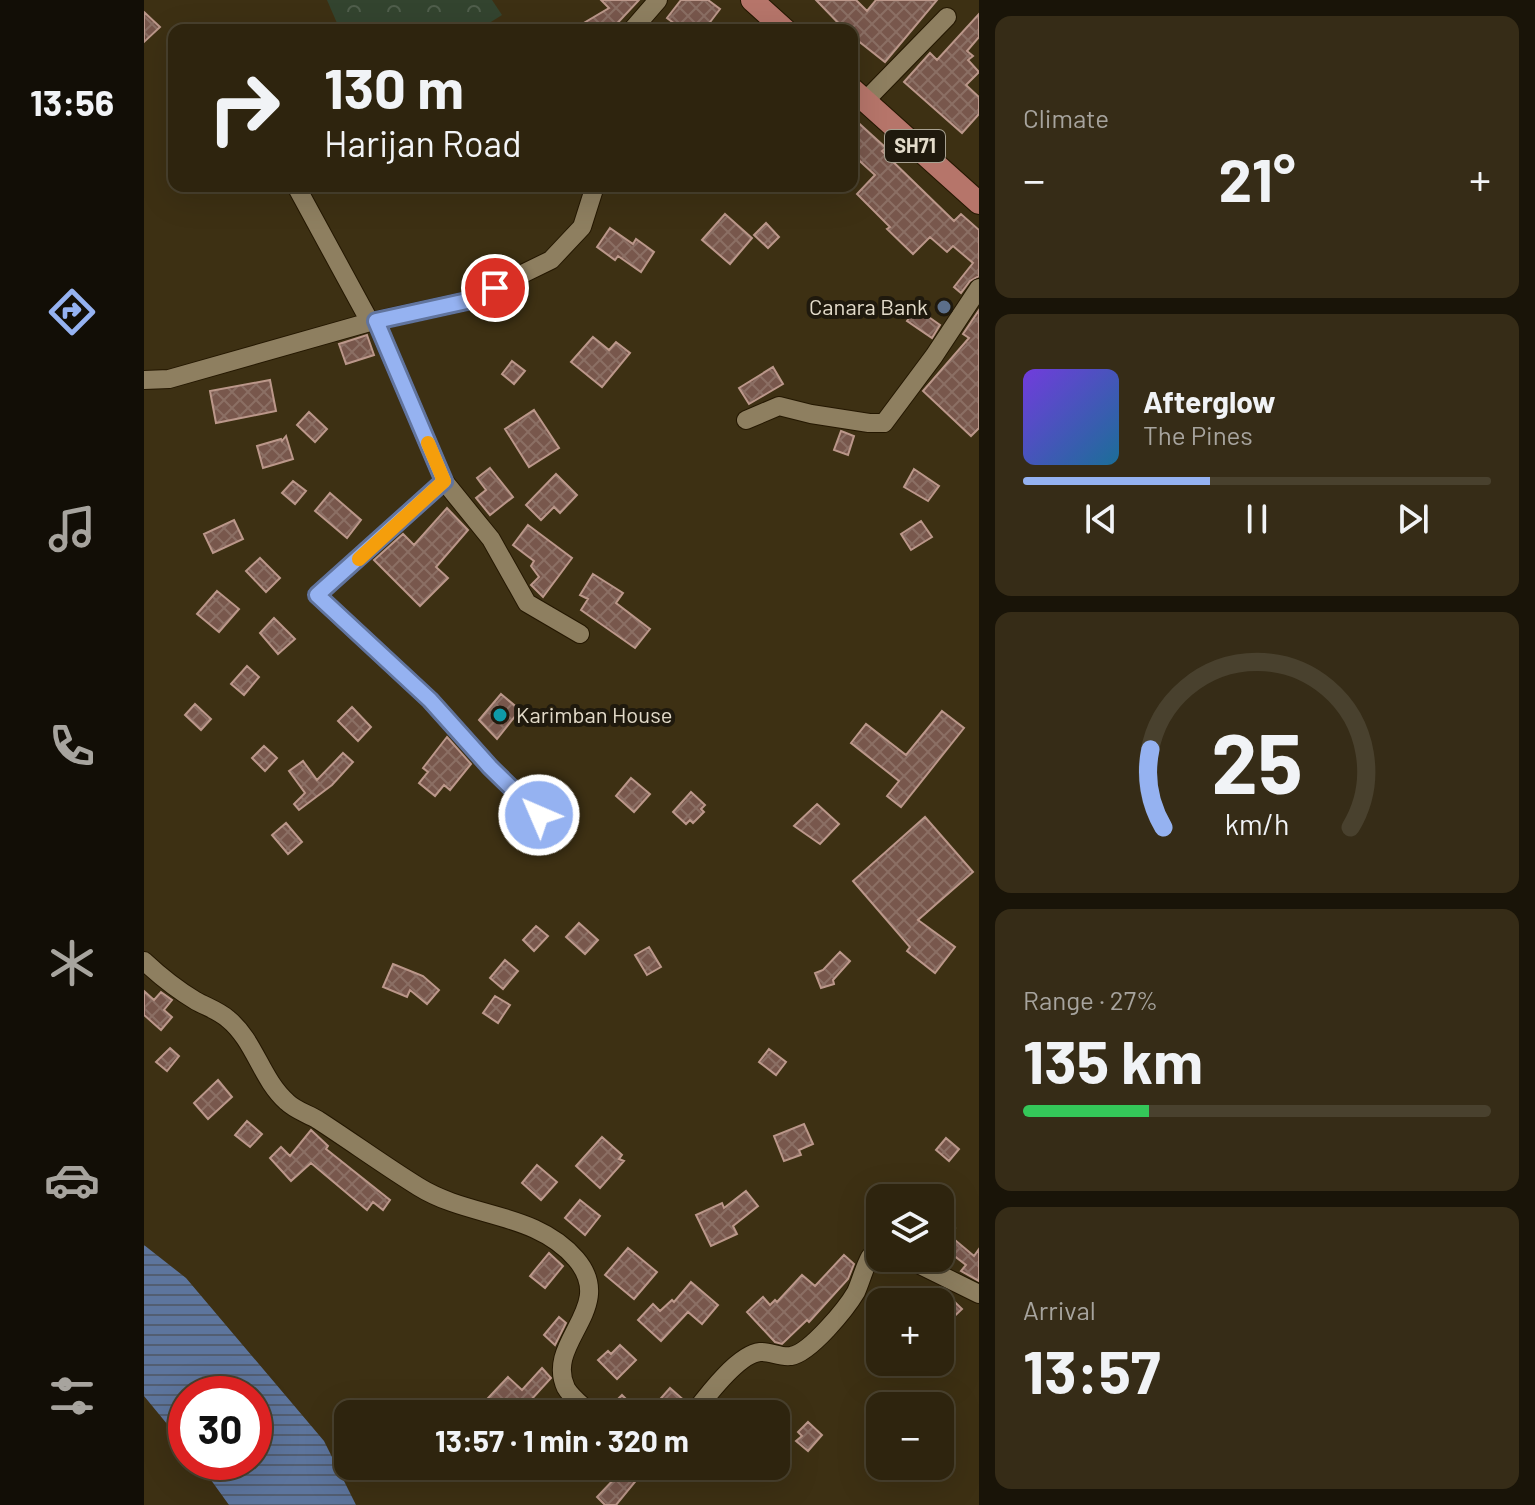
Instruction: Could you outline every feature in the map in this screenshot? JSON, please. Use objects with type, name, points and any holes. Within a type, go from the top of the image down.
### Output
[{"type":"main road","points":[[752,0],[778,24]]},
{"type":"main road","name":"SH71","points":[[859,95],[979,203]]},
{"type":"street","points":[[637,24],[658,0]]},
{"type":"street","points":[[859,95],[947,17]]},
{"type":"street","points":[[299,192],[373,322],[444,481],[491,539],[527,603],[580,634]]},
{"type":"street","points":[[144,380],[169,379],[373,322],[467,301],[551,260],[582,227],[593,192]]},
{"type":"street","points":[[746,420],[779,406],[811,414],[884,423],[979,288]]},
{"type":"street","points":[[444,481],[317,595],[430,700],[490,767],[539,815]]},
{"type":"street","points":[[144,961],[167,983],[229,1019],[251,1045],[260,1068],[287,1103],[423,1189],[466,1208],[512,1218],[557,1241],[577,1260],[589,1277],[589,1301],[561,1361],[566,1388],[578,1400]]},
{"type":"street","points":[[704,1400],[749,1357],[759,1352],[790,1357],[807,1348],[845,1308],[857,1290],[866,1267]]},
{"type":"street","points":[[934,1272],[979,1294]]},
{"type":"green space","points":[[327,0],[492,0],[502,15],[488,24],[337,24]]},
{"type":"water","points":[[144,1245],[186,1278],[269,1376],[168,1376],[168,1425],[144,1396]]},
{"type":"water","points":[[272,1380],[324,1441],[334,1461],[334,1480],[344,1480],[356,1505],[229,1505],[211,1480],[272,1480]]},
{"type":"building","points":[[601,0],[639,0],[617,24],[582,24],[609,8]]},
{"type":"building","points":[[681,0],[708,0],[720,9],[709,24],[675,24],[667,18]]},
{"type":"building","points":[[816,0],[856,0],[867,11],[876,0],[937,0],[885,62],[858,41],[858,24],[839,24]]},
{"type":"building","points":[[144,12],[160,27],[144,42]]},
{"type":"building","points":[[979,14],[979,37],[967,51],[973,56],[968,60],[979,72],[966,85],[979,97],[979,114],[962,133],[904,82],[930,53],[937,60]]},
{"type":"building","points":[[858,122],[886,148],[882,151],[954,221],[961,214],[979,230],[979,276],[970,281],[961,293],[954,287],[973,263],[953,246],[947,252],[930,237],[913,254],[857,194],[875,175],[858,159]]},
{"type":"building","points":[[725,214],[752,238],[730,264],[702,240]]},
{"type":"building","points":[[766,223],[779,237],[768,248],[754,235]]},
{"type":"building","points":[[610,228],[633,244],[636,239],[654,252],[641,272],[618,256],[615,260],[597,247]]},
{"type":"building","points":[[916,308],[940,325],[932,338],[907,321]]},
{"type":"building","points":[[979,310],[979,428],[971,436],[923,391],[969,338],[963,334]]},
{"type":"building","points":[[367,335],[374,355],[346,364],[339,344]]},
{"type":"building","points":[[593,337],[609,350],[616,342],[630,353],[602,387],[571,362]]},
{"type":"building","points":[[512,361],[525,371],[514,384],[502,374]]},
{"type":"building","points":[[773,367],[783,384],[749,404],[739,388]]},
{"type":"building","points":[[270,380],[276,411],[216,423],[210,391]]},
{"type":"building","points":[[534,410],[559,448],[529,467],[505,429]]},
{"type":"building","points":[[309,412],[327,429],[315,442],[297,425]]},
{"type":"building","points":[[841,431],[854,436],[848,455],[834,450]]},
{"type":"building","points":[[286,436],[293,459],[263,468],[257,446],[282,441]]},
{"type":"building","points":[[490,468],[513,497],[490,515],[476,498],[486,490],[477,478]]},
{"type":"building","points":[[914,469],[939,486],[928,501],[904,487]]},
{"type":"building","points":[[556,474],[577,495],[560,513],[554,507],[541,520],[526,505]]},
{"type":"building","points":[[293,481],[306,491],[295,504],[282,493]]},
{"type":"building","points":[[330,493],[361,520],[347,538],[315,511]]},
{"type":"building","points":[[447,508],[468,530],[436,567],[448,578],[420,606],[374,560],[403,534],[414,545]]},
{"type":"building","points":[[234,520],[243,539],[213,553],[204,534]]},
{"type":"building","points":[[921,521],[932,537],[911,550],[901,534]]},
{"type":"building","points":[[528,525],[572,558],[543,597],[531,585],[539,577],[531,566],[534,561],[513,545]]},
{"type":"building","points":[[260,558],[280,578],[266,592],[246,571]]},
{"type":"building","points":[[593,574],[623,593],[616,603],[650,629],[635,648],[581,610],[588,599],[580,595]]},
{"type":"building","points":[[217,591],[239,609],[219,632],[197,614]]},
{"type":"building","points":[[274,618],[295,639],[278,654],[260,633]]},
{"type":"building","points":[[247,666],[259,677],[244,695],[231,684]]},
{"type":"building","name":"Karimban House","points":[[501,694],[520,710],[497,739],[479,720]]},
{"type":"building","points":[[195,704],[211,719],[201,730],[185,715]]},
{"type":"building","points":[[352,707],[371,727],[358,741],[338,721]]},
{"type":"building","points":[[942,711],[964,728],[901,807],[887,796],[899,781],[851,743],[866,724],[906,755]]},
{"type":"building","points":[[447,737],[471,764],[450,790],[444,785],[435,796],[419,783],[428,772],[423,768]]},
{"type":"building","points":[[264,746],[277,758],[265,771],[252,758]]},
{"type":"building","points":[[343,753],[353,762],[332,785],[299,810],[294,804],[305,793],[289,771],[303,761],[317,780]]},
{"type":"building","points":[[631,778],[650,794],[634,812],[616,796]]},
{"type":"building","points":[[691,792],[705,805],[701,809],[704,812],[693,823],[690,820],[686,824],[673,812]]},
{"type":"building","points":[[817,804],[839,824],[820,844],[794,826]]},
{"type":"building","points":[[925,817],[973,872],[918,920],[955,947],[935,973],[907,951],[910,947],[853,881]]},
{"type":"building","points":[[286,823],[302,842],[288,854],[272,835]]},
{"type":"building","points":[[579,923],[598,940],[585,954],[566,937]]},
{"type":"building","points":[[536,926],[548,936],[534,951],[523,940]]},
{"type":"building","points":[[649,947],[661,967],[647,975],[635,955]]},
{"type":"building","points":[[840,952],[850,961],[833,980],[834,984],[821,988],[815,973],[823,970]]},
{"type":"building","points":[[505,960],[518,971],[503,989],[490,978]]},
{"type":"building","points":[[393,964],[423,976],[439,990],[427,1004],[410,990],[407,997],[383,987]]},
{"type":"building","points":[[144,991],[154,1000],[161,992],[172,1000],[164,1010],[172,1017],[161,1030],[144,1015]]},
{"type":"building","points":[[495,996],[510,1005],[498,1023],[483,1013]]},
{"type":"building","points":[[170,1048],[179,1056],[167,1071],[156,1062]]},
{"type":"building","points":[[769,1049],[786,1062],[776,1075],[759,1062]]},
{"type":"building","points":[[218,1080],[232,1097],[208,1119],[194,1103]]},
{"type":"building","points":[[247,1121],[262,1134],[250,1147],[235,1135]]},
{"type":"building","points":[[804,1124],[813,1144],[799,1150],[801,1155],[784,1161],[774,1136]]},
{"type":"building","points":[[311,1130],[328,1146],[326,1149],[390,1200],[383,1210],[373,1202],[367,1210],[311,1163],[291,1181],[270,1158],[281,1147],[290,1156]]},
{"type":"building","points":[[602,1137],[622,1155],[619,1159],[624,1161],[600,1188],[576,1166]]},
{"type":"building","points":[[946,1138],[959,1149],[949,1161],[936,1150]]},
{"type":"building","points":[[537,1165],[557,1182],[541,1200],[522,1183]]},
{"type":"building","points":[[746,1191],[758,1206],[733,1226],[737,1234],[711,1246],[696,1215],[722,1203],[724,1208]]},
{"type":"building","points":[[580,1200],[600,1216],[585,1235],[565,1218]]},
{"type":"building","points":[[954,1239],[974,1256],[979,1249],[979,1281],[961,1271],[966,1265],[954,1256]]},
{"type":"building","points":[[628,1248],[657,1272],[634,1299],[605,1275]]},
{"type":"building","points":[[549,1253],[563,1266],[545,1288],[530,1276]]},
{"type":"building","points":[[844,1255],[854,1264],[848,1279],[809,1322],[807,1320],[782,1344],[775,1342],[747,1312],[763,1297],[770,1305],[775,1300],[777,1302],[802,1275],[815,1286]]},
{"type":"building","points":[[691,1282],[718,1305],[702,1324],[688,1312],[661,1341],[638,1320],[653,1304],[660,1311],[672,1300],[674,1302]]},
{"type":"building","points":[[954,1301],[962,1309],[954,1316]]},
{"type":"building","points":[[559,1317],[566,1323],[555,1345],[544,1335]]},
{"type":"building","points":[[620,1345],[636,1360],[617,1379],[598,1360]]},
{"type":"building","points":[[542,1368],[551,1378],[531,1400],[486,1400],[508,1377],[522,1390]]},
{"type":"building","points":[[670,1388],[684,1400],[659,1400]]},
{"type":"building","points":[[808,1422],[822,1435],[808,1451],[796,1441],[802,1436],[798,1432]]},
{"type":"building","points":[[613,1480],[637,1480],[616,1505],[605,1505],[597,1497]]},
{"type":"slow traffic","points":[[359,559],[444,481],[428,443]]},
{"type":"place","name":"Canara Bank","points":[[944,307]]},
{"type":"place","name":"Karimban House","points":[[500,715]]},
{"type":"route","points":[[495,288],[467,301],[376,321],[444,481],[317,595],[430,700],[490,767],[539,815]]}]
